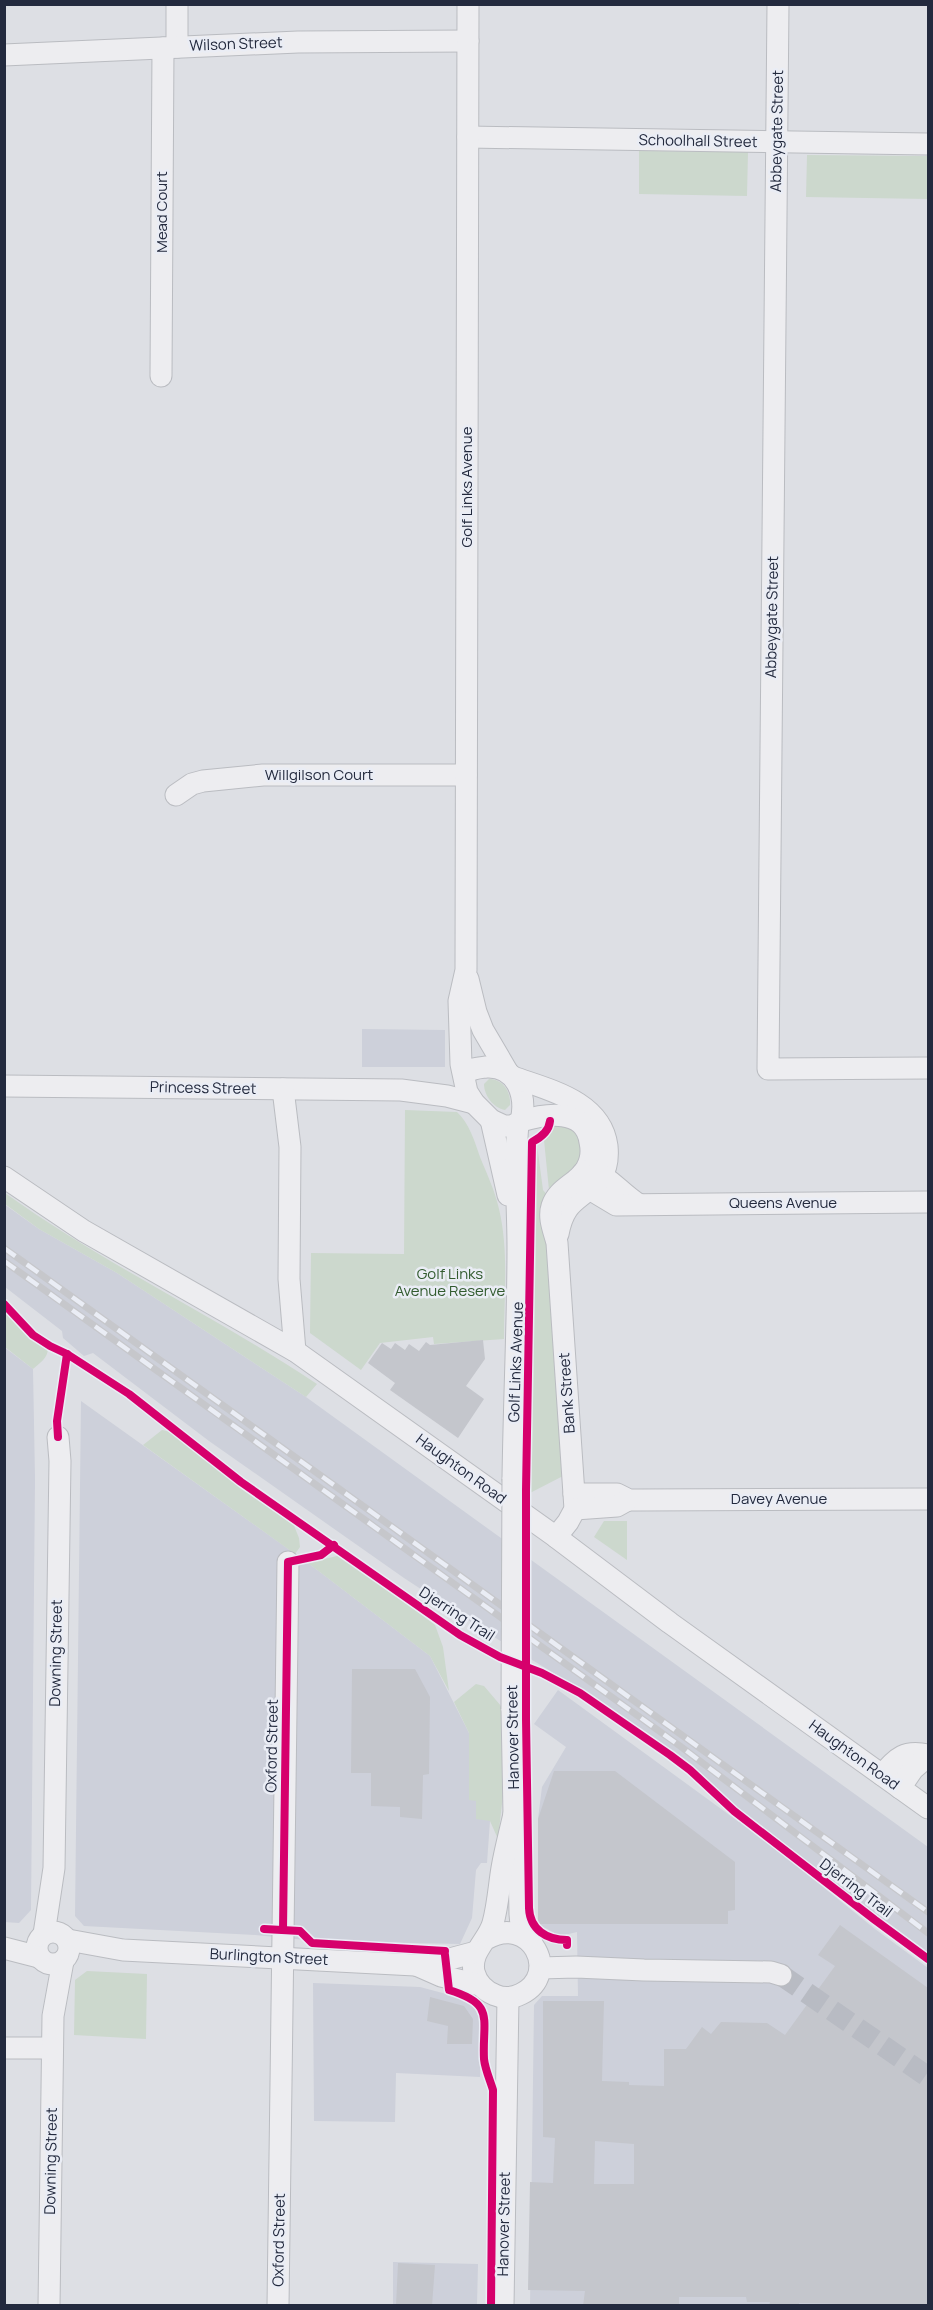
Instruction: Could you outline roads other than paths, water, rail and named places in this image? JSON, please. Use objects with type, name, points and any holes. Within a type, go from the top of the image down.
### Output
[{"type":"street","name":"Mead Court","points":[[162,376],[170,47],[177,4]]},
{"type":"street","name":"Golf Links Avenue","points":[[464,1076],[460,1045],[459,1001],[466,970],[468,4]]},
{"type":"street","name":"Abbeygate Street","points":[[778,4],[768,1069],[928,1068]]},
{"type":"street","name":"Wilson Street","points":[[4,55],[298,42],[468,41]]},
{"type":"street","name":"Schoolhall Street","points":[[468,137],[928,144]]},
{"type":"street","name":"Willgilson Court","points":[[176,795],[192,784],[203,781],[263,775],[466,775]]},
{"type":"street","name":"Golf Links Avenue","points":[[466,970],[479,1021],[488,1042],[510,1074]]},
{"type":"street","points":[[482,1067],[498,1067],[578,1102],[591,1112],[600,1123],[606,1139],[607,1162],[591,1175],[589,1136],[581,1124],[573,1118],[550,1114],[512,1126],[504,1126],[491,1120],[474,1103],[467,1092],[464,1076],[468,1071],[482,1067]]},
{"type":"street","points":[[510,1074],[523,1095],[524,1108],[519,1122]]},
{"type":"street","name":"Princess Street","points":[[401,1090],[464,1076]]},
{"type":"street","name":"Princess Street","points":[[5,1086],[401,1090],[447,1096],[474,1103]]},
{"type":"street","points":[[291,1089],[289,1279],[295,1351]]},
{"type":"street","name":"Golf Links Avenue","points":[[491,1120],[518,1245]]},
{"type":"street","name":"Golf Links Avenue","points":[[513,1479],[518,1245],[515,1151],[519,1122]]},
{"type":"street","name":"Queens Avenue","points":[[591,1175],[616,1205],[928,1202]]},
{"type":"street","name":"Bank Street","points":[[574,1502],[557,1243],[565,1210],[591,1175]]},
{"type":"street","name":"Haughton Road","points":[[4,1178],[84,1231],[295,1351],[556,1537],[670,1623],[928,1808]]},
{"type":"street","points":[[273,1337],[281,1317],[289,1279]]},
{"type":"street","name":"Downing Street","points":[[49,2306],[60,1461],[58,1437]]},
{"type":"street","name":"Hanover Street","points":[[513,1479],[514,1814],[519,1862],[521,1925],[531,1943]]},
{"type":"street","name":"Davey Avenue","points":[[574,1502],[617,1494],[629,1500],[928,1499]]},
{"type":"street","points":[[556,1537],[568,1522],[574,1502]]},
{"type":"street","name":"Oxford Street","points":[[278,2306],[288,1562]]},
{"type":"street","points":[[882,1775],[895,1760],[905,1754],[913,1752],[928,1755]]},
{"type":"street","points":[[900,1788],[913,1769],[928,1755]]},
{"type":"street","name":"Hanover Street","points":[[481,1945],[493,1923],[503,1861],[514,1814]]},
{"type":"street","points":[[514,1933],[531,1943],[537,1951],[540,1968],[532,1985],[525,1992],[508,1998],[487,1992],[475,1974],[473,1963],[481,1945],[495,1934],[514,1933]]},
{"type":"street","name":"Burlington Street","points":[[4,1940],[53,1948]]},
{"type":"street","name":"Burlington Street","points":[[4,1948],[123,1950],[415,1965],[446,1960],[481,1945]]},
{"type":"street","name":"Burlington Street","points":[[415,1965],[441,1976],[480,1984]]},
{"type":"street","points":[[540,1968],[771,1972],[782,1975]]},
{"type":"street","name":"Hanover Street","points":[[503,2306],[508,1998]]},
{"type":"street","points":[[4,2048],[52,2048]]},
{"type":"tunnel","points":[[781,1975],[928,2077]]},
{"type":"railway","points":[[4,1248],[928,1912]]},
{"type":"railway","points":[[4,1261],[680,1746],[928,1933]]},
{"type":"park label","name":"Golf Links Avenue Reserve","points":[[450,1282]]}]
